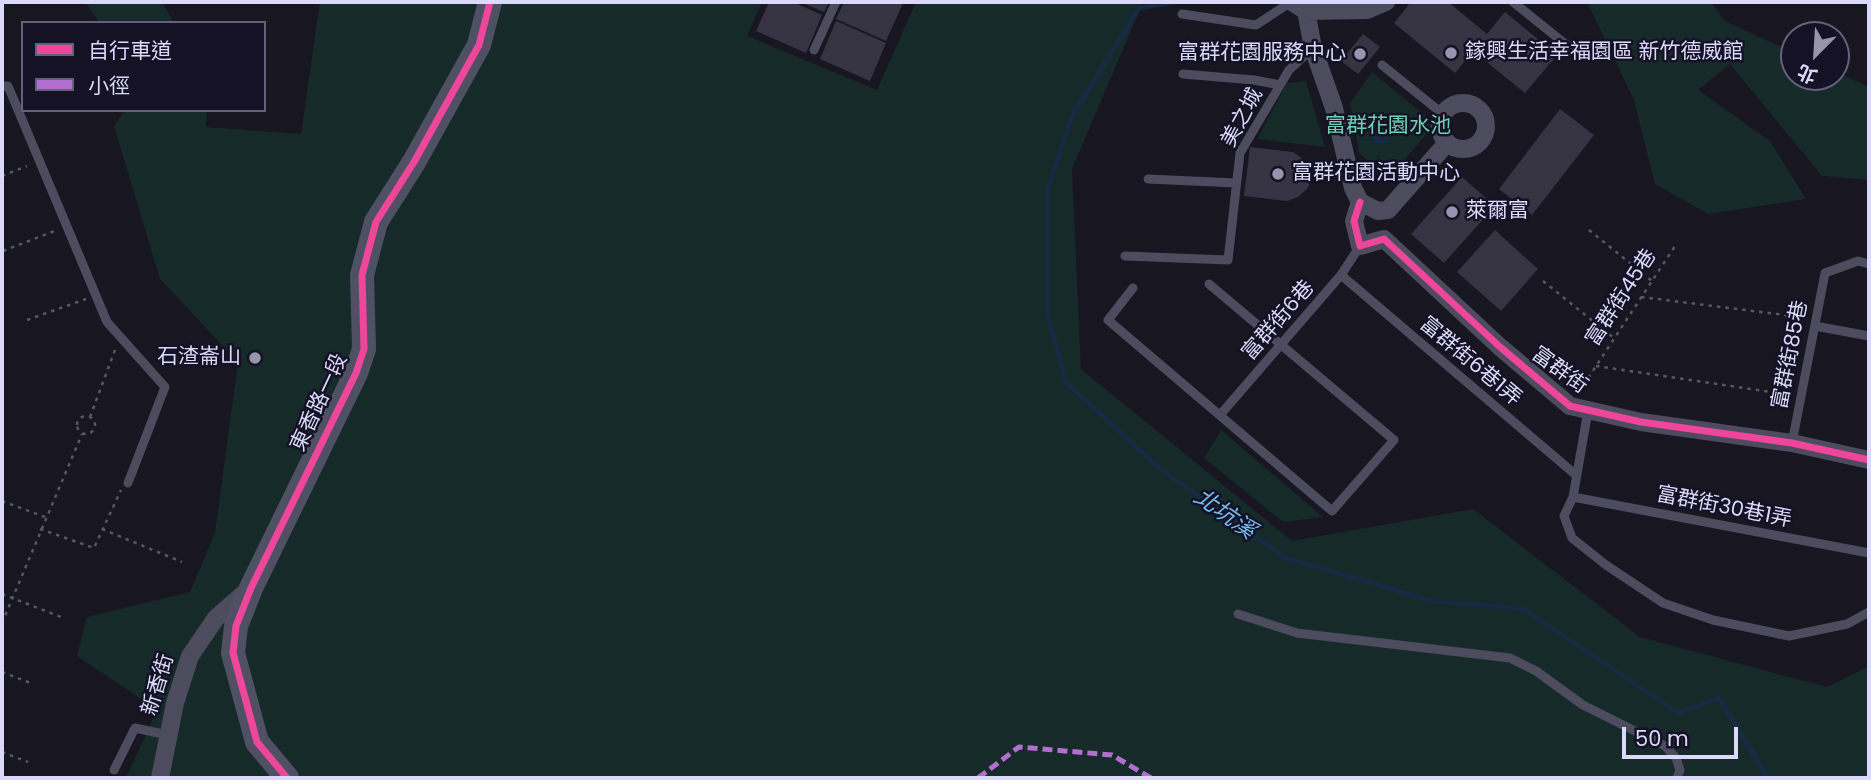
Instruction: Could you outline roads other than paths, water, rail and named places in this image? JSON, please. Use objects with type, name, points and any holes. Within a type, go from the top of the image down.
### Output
[{"type":"street","name":"東香路一段","points":[[287,778],[257,742],[233,653],[236,626],[251,588],[345,398],[360,361],[364,349],[362,275],[376,222],[414,162],[479,45],[490,2]]},
{"type":"street","points":[[1386,2],[1367,10],[1299,4],[1334,108],[1353,188],[1360,202],[1378,211],[1388,210],[1447,143]]},
{"type":"street","points":[[1455,104],[1470,104],[1483,113],[1486,120],[1485,134],[1476,146],[1461,149],[1447,143],[1440,130],[1443,114],[1455,104]]},
{"type":"street","points":[[1360,202],[1354,221],[1360,246],[1384,240],[1378,211]]},
{"type":"street","name":"富群街","points":[[1384,240],[1500,347],[1570,406],[1641,422],[1792,443],[1869,460]]},
{"type":"street","name":"新香街","points":[[160,778],[175,703],[190,656],[216,618],[251,588]]},
{"type":"lane","points":[[814,50],[835,2]]},
{"type":"lane","points":[[1513,2],[1578,55]]},
{"type":"lane","points":[[1182,14],[1256,25],[1299,4]]},
{"type":"lane","name":"美之城","points":[[1125,256],[1228,260],[1240,153],[1289,70],[1313,48]]},
{"type":"lane","points":[[1382,65],[1443,114]]},
{"type":"lane","points":[[1183,74],[1280,85]]},
{"type":"lane","points":[[2,86],[8,86],[107,322],[165,387],[128,483]]},
{"type":"lane","points":[[1148,179],[1236,183]]},
{"type":"lane","name":"富群街6巷","points":[[1220,415],[1341,275],[1360,246]]},
{"type":"lane","name":"富群街85巷","points":[[1792,443],[1825,274],[1858,261],[1869,264]]},
{"type":"lane","name":"富群街6巷1弄","points":[[1341,275],[1576,475]]},
{"type":"lane","points":[[1133,288],[1108,320],[1332,511],[1394,440],[1209,284]]},
{"type":"lane","points":[[1815,326],[1869,336]]},
{"type":"lane","points":[[1588,411],[1573,497],[1564,516],[1572,538],[1606,565],[1662,603],[1713,620],[1789,636],[1847,624],[1869,612]]},
{"type":"lane","name":"富群街30巷1弄","points":[[1573,497],[1869,553]]},
{"type":"lane","points":[[1238,614],[1297,633],[1510,658],[1536,671],[1583,705],[1665,746],[1676,758],[1680,770],[1677,778]]},
{"type":"lane","name":"新香街","points":[[114,770],[135,728],[168,735]]},
{"type":"water","points":[[1381,122],[1389,125],[1392,133],[1389,141],[1381,144],[1373,141],[1370,133],[1373,125]]},
{"type":"waterway","name":"北坑溪","points":[[1175,2],[1139,8],[1072,116],[1047,190],[1047,313],[1066,382],[1159,468],[1286,558],[1432,601],[1524,609],[1678,713],[1719,698],[1768,778]]},
{"type":"place","name":"鎵興生活幸福園區 新竹德威館","points":[[1451,53]]},
{"type":"place","name":"富群花園服務中心","points":[[1360,54]]},
{"type":"place","name":"富群花園活動中心","points":[[1278,174]]},
{"type":"place","name":"萊爾富","points":[[1452,212]]},
{"type":"place","name":"石渣崙山","points":[[255,358]]},
{"type":"park label","name":"富群花園水池","points":[[1388,127]]}]
